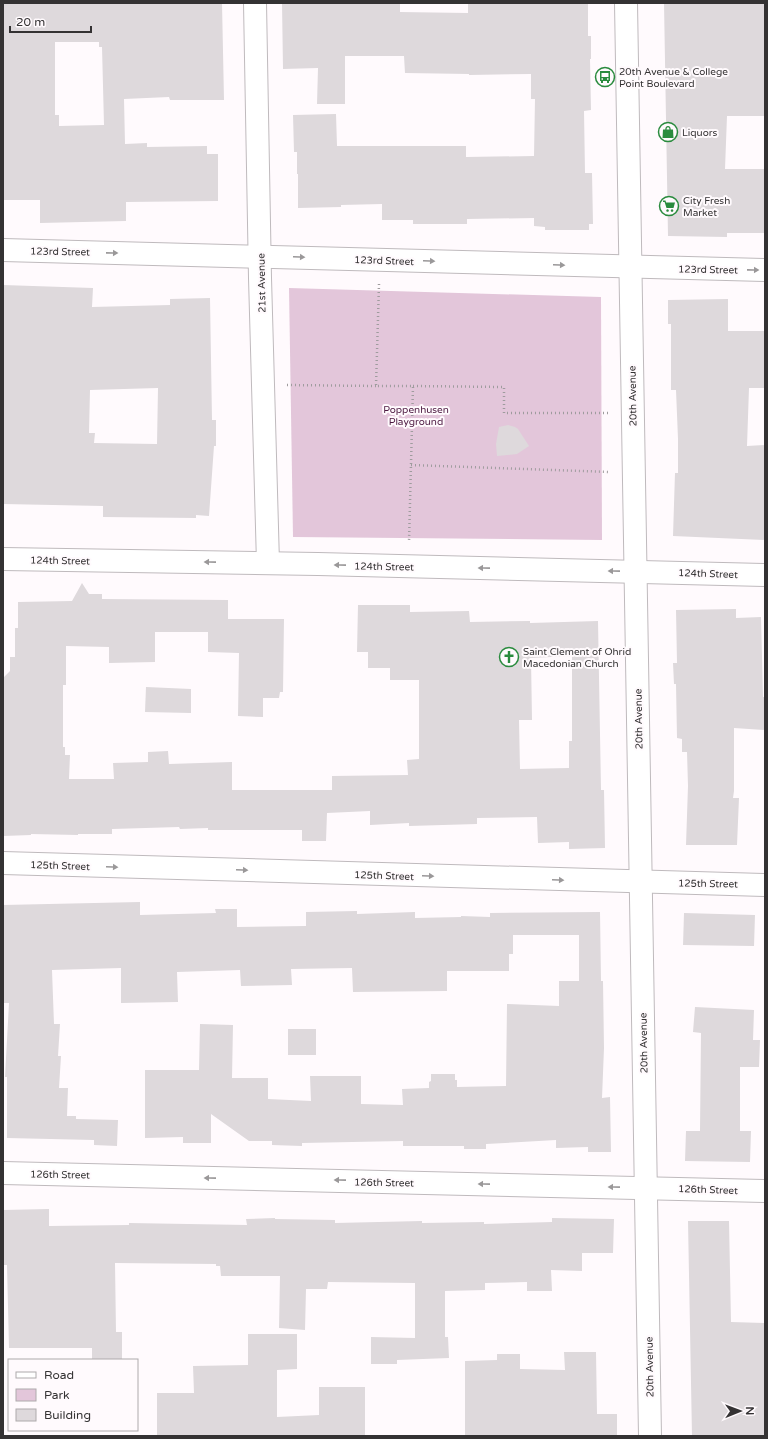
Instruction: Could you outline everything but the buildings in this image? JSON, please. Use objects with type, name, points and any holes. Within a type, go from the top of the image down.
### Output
[{"type":"street","name":"21st Avenue","points":[[255,3],[268,563]]},
{"type":"street","name":"20th Avenue","points":[[626,3],[650,1436]]},
{"type":"street","name":"123rd Street","points":[[3,250],[765,270]]},
{"type":"street","name":"124th Street","points":[[3,559],[268,563],[765,575]]},
{"type":"street","name":"125th Street","points":[[3,864],[765,885]]},
{"type":"street","name":"126th Street","points":[[3,1173],[765,1191]]},
{"type":"path","points":[[376,386],[379,281]]},
{"type":"path","points":[[282,385],[504,388],[504,413],[614,413]]},
{"type":"path","points":[[409,545],[412,386]]},
{"type":"path","points":[[411,465],[614,472]]},
{"type":"green space","name":"Poppenhusen Playground","points":[[289,288],[601,297],[602,540],[293,537]]},
{"type":"place","name":"20th Avenue & College Point Boulevard","points":[[605,77]]},
{"type":"place","name":"Liquors","points":[[668,132]]},
{"type":"place","name":"City Fresh Market","points":[[669,206]]},
{"type":"place","name":"Saint Clement of Ohrid Macedonian Church","points":[[509,657]]}]
